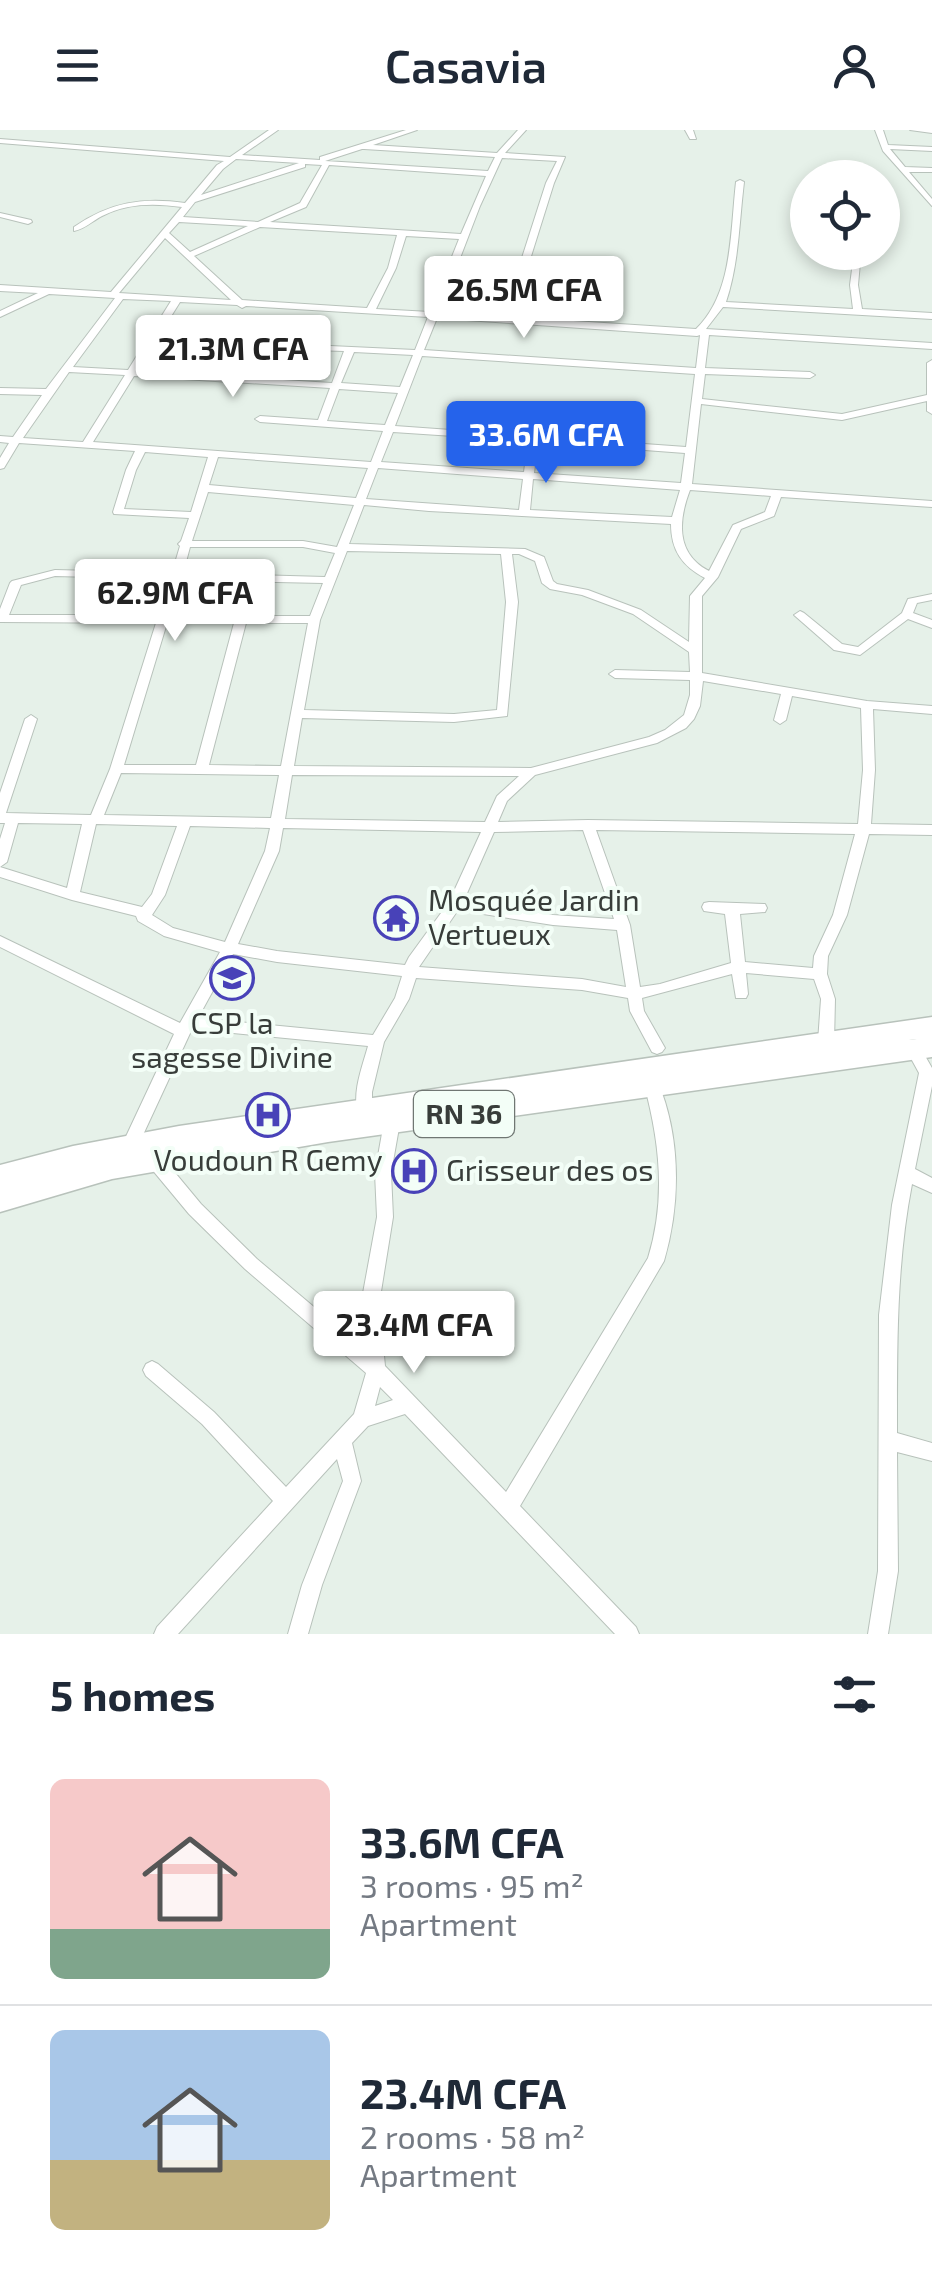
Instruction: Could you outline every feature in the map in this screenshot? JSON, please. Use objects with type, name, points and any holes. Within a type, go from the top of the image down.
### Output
[{"type":"main road","name":"RN 36","points":[[0,1177],[130,1145],[932,1027]]},
{"type":"main road","name":"RN 36","points":[[0,1200],[86,1174],[392,1122],[923,1049]]},
{"type":"street","points":[[0,466],[164,232],[216,171],[274,130]]},
{"type":"street","points":[[381,130],[410,131]]},
{"type":"street","points":[[130,1145],[186,1027],[229,949],[272,852],[314,620],[464,237],[500,154],[522,130]]},
{"type":"street","points":[[879,130],[885,147],[932,204]]},
{"type":"street","points":[[914,130],[932,131]]},
{"type":"street","points":[[77,229],[106,209],[130,201],[191,203],[410,131]]},
{"type":"street","points":[[0,141],[491,174]]},
{"type":"street","points":[[364,146],[563,160],[550,183],[506,319]]},
{"type":"street","points":[[885,147],[932,149]]},
{"type":"street","points":[[189,255],[306,202],[326,164]]},
{"type":"street","points":[[902,169],[932,170]]},
{"type":"street","points":[[712,576],[685,562],[679,552],[678,522],[697,402],[701,333],[710,322],[736,247],[740,182]]},
{"type":"street","points":[[0,214],[28,222]]},
{"type":"street","points":[[177,218],[464,237]]},
{"type":"street","points":[[164,232],[242,305]]},
{"type":"street","points":[[370,312],[392,268],[402,234]]},
{"type":"street","points":[[856,270],[858,310]]},
{"type":"street","points":[[0,288],[932,346]]},
{"type":"street","points":[[0,314],[50,291]]},
{"type":"street","points":[[86,444],[176,301]]},
{"type":"street","points":[[717,304],[932,316]]},
{"type":"street","points":[[312,347],[420,351],[698,373],[810,375]]},
{"type":"street","points":[[321,424],[350,348]]},
{"type":"street","points":[[932,363],[932,411]]},
{"type":"street","points":[[67,368],[402,390]]},
{"type":"street","points":[[0,390],[49,392]]},
{"type":"street","points":[[697,402],[842,416],[930,396]]},
{"type":"street","points":[[260,419],[691,450]]},
{"type":"street","points":[[0,439],[932,504]]},
{"type":"street","points":[[524,512],[533,439]]},
{"type":"street","points":[[142,448],[118,512],[194,515]]},
{"type":"street","points":[[72,895],[93,819],[116,769],[214,454]]},
{"type":"street","points":[[202,488],[429,508],[678,522]]},
{"type":"street","points":[[116,769],[531,772],[670,734],[695,712],[696,596],[712,576],[737,527],[745,521],[765,518],[777,493]]},
{"type":"street","points":[[183,544],[520,551],[540,559],[548,583],[637,612],[695,650]]},
{"type":"street","points":[[296,714],[454,718],[502,714],[512,602],[506,551]]},
{"type":"street","points":[[314,620],[1,618],[14,587],[27,578],[74,573],[329,580]]},
{"type":"street","points":[[800,615],[838,647],[860,651],[907,615],[912,601],[932,596]]},
{"type":"street","points":[[907,615],[932,624]]},
{"type":"street","points":[[202,768],[241,620]]},
{"type":"street","points":[[615,674],[698,676],[867,704],[932,710]]},
{"type":"street","points":[[780,720],[788,690]]},
{"type":"street","points":[[826,1042],[828,999],[820,974],[821,956],[840,915],[864,826],[870,752],[867,704]]},
{"type":"street","points":[[0,862],[4,816],[31,718]]},
{"type":"street","points":[[364,1108],[376,1041],[402,999],[410,972],[455,904],[502,800],[531,772]]},
{"type":"street","points":[[4,816],[489,827],[588,824],[932,830]]},
{"type":"street","points":[[185,821],[158,895],[144,913],[145,921],[229,949],[410,972],[578,984],[634,993],[736,968],[820,974]]},
{"type":"street","points":[[588,824],[623,926],[637,1011],[657,1048]]},
{"type":"street","points":[[0,872],[144,913]]},
{"type":"street","points":[[455,904],[553,920],[623,926]]},
{"type":"street","points":[[708,907],[760,908]]},
{"type":"street","points":[[732,909],[740,994]]},
{"type":"street","points":[[0,940],[186,1027],[376,1041]]},
{"type":"street","points":[[878,1634],[888,1571],[888,1314],[900,1205],[926,1073],[923,1049]]},
{"type":"street","points":[[509,1506],[656,1260],[662,1243],[668,1183],[663,1121],[652,1084]]},
{"type":"street","points":[[164,1634],[362,1418],[376,1370],[370,1304],[385,1218],[383,1173],[392,1122]]},
{"type":"street","points":[[156,1162],[195,1209],[251,1264],[376,1370],[629,1634]]},
{"type":"street","points":[[909,1174],[932,1186]]},
{"type":"street","points":[[152,1370],[208,1418],[286,1500]]},
{"type":"street","points":[[362,1418],[408,1404]]},
{"type":"street","points":[[298,1634],[312,1585],[352,1482],[342,1440]]},
{"type":"street","points":[[888,1440],[932,1452]]},
{"type":"place","name":"Mosquée Jardin Vertueux","points":[[396,918]]},
{"type":"place","name":"CSP la sagesse Divine","points":[[232,978]]},
{"type":"place","name":"Voudoun R Gemy","points":[[268,1115]]},
{"type":"place","name":"Grisseur des os","points":[[414,1171]]}]
